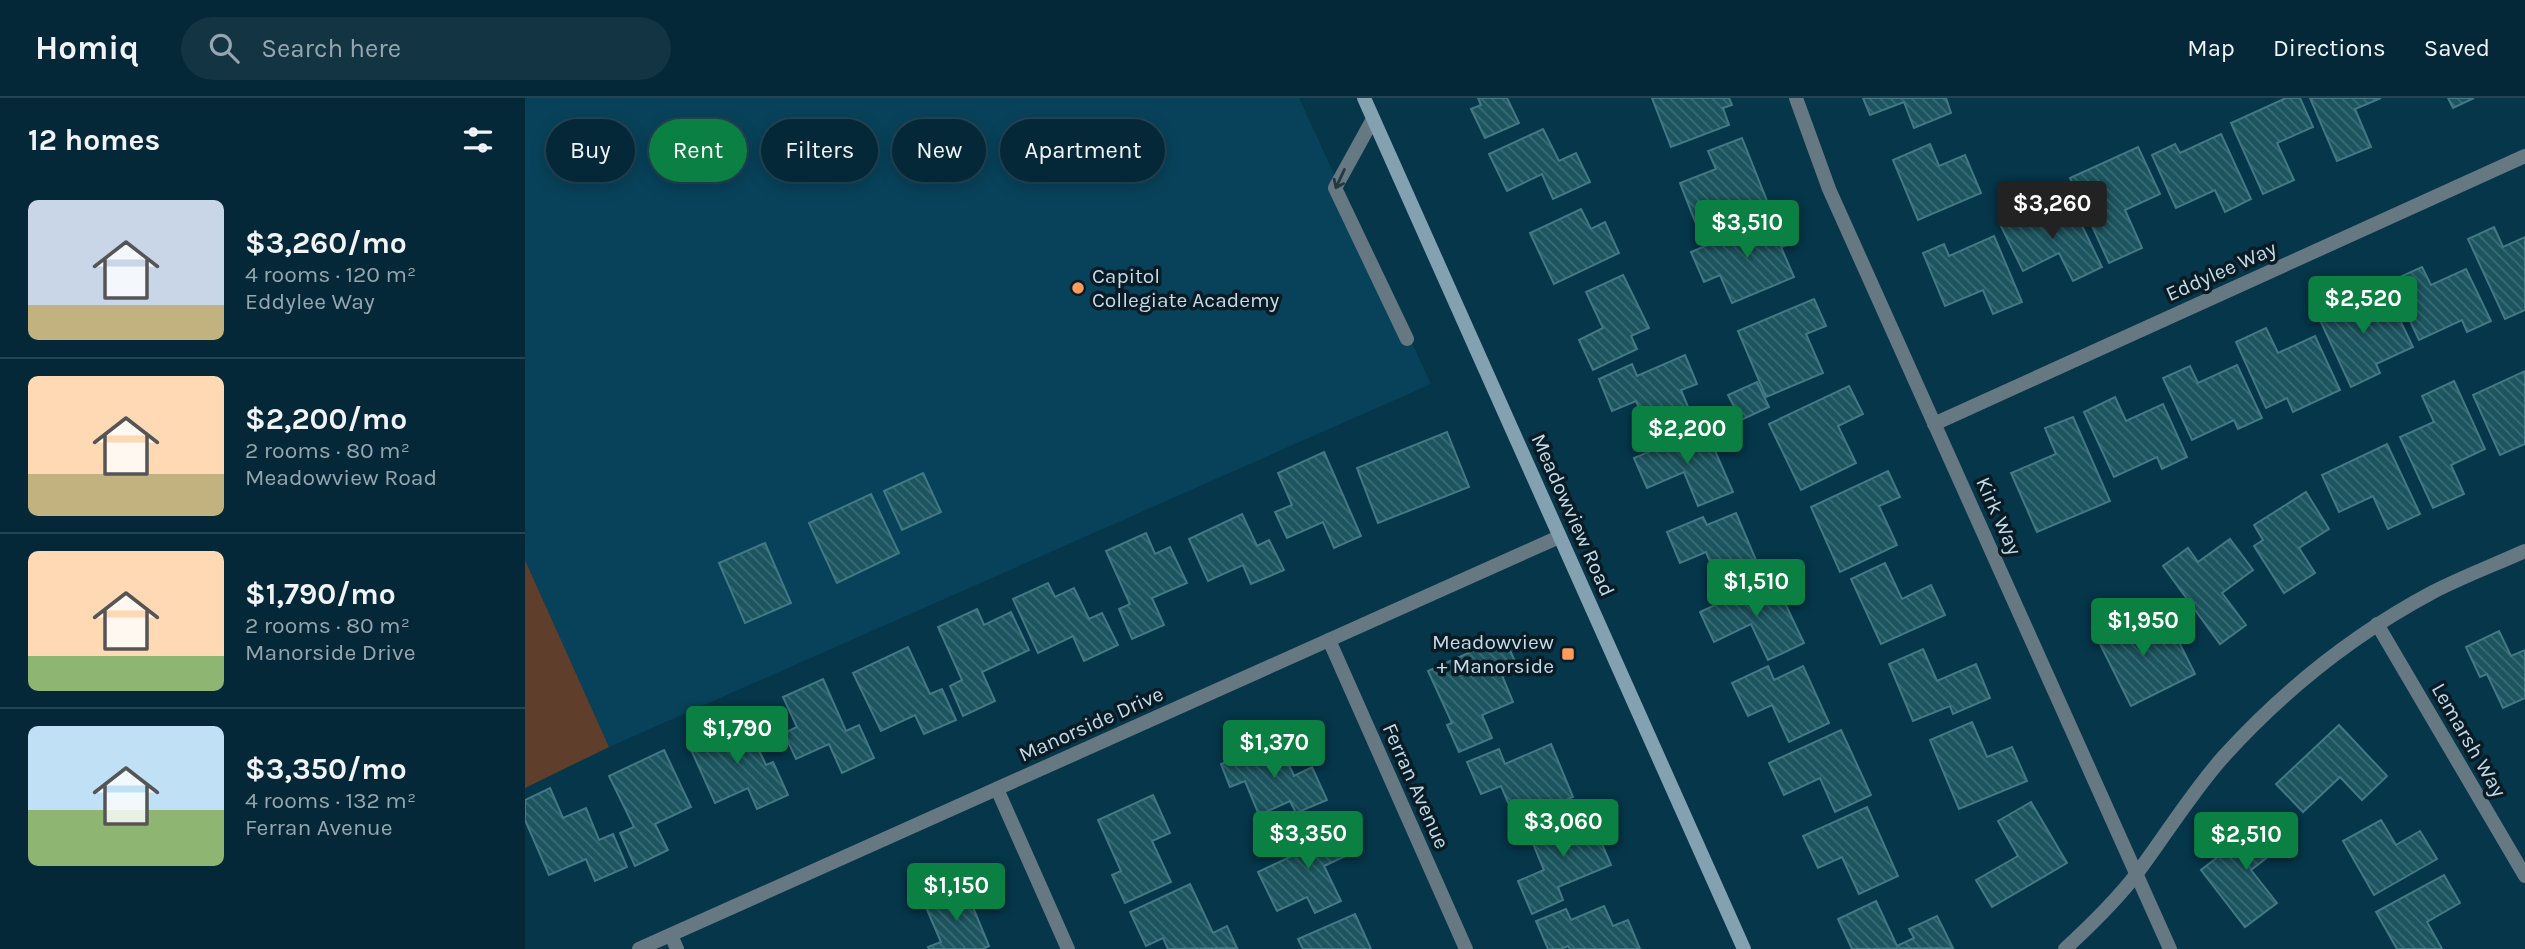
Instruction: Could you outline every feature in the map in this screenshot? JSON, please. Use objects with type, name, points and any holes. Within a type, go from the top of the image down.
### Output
[{"type":"main road","name":"Meadowview Road","points":[[1364,98],[1744,949]]},
{"type":"street","name":"Kirk Way","points":[[1796,98],[1829,189],[2170,949]]},
{"type":"street","points":[[1373,119],[1335,188],[1407,339]]},
{"type":"street","name":"Eddylee Way","points":[[1934,424],[2525,156]]},
{"type":"street","name":"Manorside Drive","points":[[639,949],[1559,537]]},
{"type":"street","points":[[2065,949],[2092,925],[2136,874],[2223,758],[2274,705],[2330,657],[2377,624],[2434,592],[2525,551]]},
{"type":"street","name":"Lemarsh Way","points":[[2377,624],[2525,876]]},
{"type":"street","name":"Ferran Avenue","points":[[1329,640],[1466,949]]},
{"type":"street","points":[[997,789],[1068,949]]},
{"type":"street","points":[[671,935],[677,949]]},
{"type":"shaded area","points":[[525,98],[1299,98],[1431,384],[609,747],[525,560]]},
{"type":"shaded area","points":[[525,560],[609,747],[525,788]]},
{"type":"building","points":[[1478,98],[1507,98],[1519,123],[1485,138],[1471,109],[1481,105]]},
{"type":"building","points":[[1652,98],[1729,98],[1732,105],[1723,108],[1729,125],[1671,147]]},
{"type":"building","points":[[1863,98],[1946,98],[1951,113],[1914,128],[1904,102],[1870,115]]},
{"type":"building","points":[[2286,98],[2300,98],[2313,127],[2277,143],[2294,180],[2263,194],[2231,123]]},
{"type":"building","points":[[2310,98],[2381,98],[2355,109],[2371,147],[2337,161]]},
{"type":"building","points":[[2448,98],[2474,98],[2453,108]]},
{"type":"building","points":[[1543,129],[1559,161],[1576,153],[1590,182],[1553,199],[1542,174],[1507,191],[1489,154]]},
{"type":"building","points":[[2221,134],[2251,199],[2225,212],[2215,190],[2176,208],[2152,155],[2175,144],[2180,153]]},
{"type":"building","points":[[1742,138],[1767,201],[1698,229],[1680,183],[1716,169],[1708,151]]},
{"type":"building","points":[[1930,144],[1939,166],[1965,155],[1981,193],[1918,220],[1893,160]]},
{"type":"building","points":[[2138,147],[2160,194],[2125,210],[2142,248],[2109,263],[2070,178]]},
{"type":"building","points":[[2070,201],[2102,267],[2073,281],[2059,253],[2023,271],[2000,224],[2023,213],[2027,221]]},
{"type":"building","points":[[1581,209],[1591,229],[1605,222],[1619,253],[1554,284],[1530,233]]},
{"type":"building","points":[[1776,216],[1788,245],[1781,247],[1794,277],[1732,303],[1720,275],[1704,282],[1691,252]]},
{"type":"building","points":[[2494,227],[2503,247],[2525,237],[2525,310],[2505,319],[2468,239]]},
{"type":"building","points":[[1994,236],[2022,302],[1993,314],[1983,290],[1945,306],[1923,253],[1944,244],[1949,256]]},
{"type":"building","points":[[2422,267],[2431,285],[2466,269],[2491,321],[2467,332],[2462,320],[2419,340],[2391,281]]},
{"type":"building","points":[[1623,275],[1649,328],[1631,336],[1637,349],[1593,370],[1579,340],[1603,328],[1586,292]]},
{"type":"building","points":[[2341,294],[2351,315],[2389,297],[2413,347],[2376,364],[2380,373],[2351,387],[2314,307]]},
{"type":"building","points":[[1814,299],[1826,326],[1806,334],[1823,373],[1766,397],[1738,331]]},
{"type":"building","points":[[2266,328],[2278,353],[2315,336],[2340,390],[2293,412],[2287,398],[2266,408],[2236,342]]},
{"type":"building","points":[[1685,355],[1697,384],[1681,390],[1693,419],[1652,437],[1636,401],[1612,411],[1599,379],[1632,364],[1637,376]]},
{"type":"building","points":[[2237,365],[2262,418],[2238,429],[2234,420],[2192,440],[2163,378],[2190,366],[2198,383]]},
{"type":"building","points":[[2525,371],[2525,444],[2500,455],[2473,395]]},
{"type":"building","points":[[2454,381],[2485,449],[2451,465],[2464,494],[2433,508],[2400,437],[2434,422],[2422,396]]},
{"type":"building","points":[[1757,382],[1769,407],[1741,420],[1728,395]]},
{"type":"building","points":[[1849,386],[1863,414],[1838,426],[1856,463],[1801,490],[1769,424]]},
{"type":"building","points":[[2115,397],[2126,421],[2163,404],[2187,457],[2162,469],[2157,457],[2114,477],[2084,412]]},
{"type":"building","points":[[2073,417],[2110,501],[2037,532],[2011,473],[2056,454],[2045,428]]},
{"type":"building","points":[[1705,428],[1733,492],[1698,506],[1684,472],[1647,488],[1634,458]]},
{"type":"building","points":[[1447,432],[1469,487],[1378,523],[1357,468]]},
{"type":"building","points":[[2387,444],[2420,514],[2388,529],[2373,496],[2339,512],[2322,475]]},
{"type":"building","points":[[1324,452],[1361,536],[1334,548],[1323,522],[1287,538],[1275,512],[1292,505],[1278,473]]},
{"type":"building","points":[[1888,471],[1900,497],[1879,506],[1897,545],[1840,572],[1811,507]]},
{"type":"building","points":[[923,473],[941,512],[902,530],[884,491]]},
{"type":"building","points":[[2306,492],[2329,529],[2299,548],[2315,573],[2284,593],[2254,546],[2263,540],[2254,525]]},
{"type":"building","points":[[871,494],[899,553],[837,583],[809,523]]},
{"type":"building","points":[[1736,513],[1761,572],[1721,588],[1706,552],[1680,563],[1667,532],[1703,517],[1707,525]]},
{"type":"building","points":[[1242,514],[1257,546],[1269,540],[1284,570],[1251,584],[1243,565],[1208,581],[1189,539]]},
{"type":"building","points":[[1146,533],[1155,554],[1170,547],[1187,583],[1152,598],[1164,625],[1132,639],[1119,609],[1130,604],[1106,551]]},
{"type":"building","points":[[2230,539],[2253,570],[2222,593],[2246,625],[2220,644],[2163,566],[2188,548],[2198,562]]},
{"type":"building","points":[[765,543],[791,603],[745,623],[719,563]]},
{"type":"building","points":[[1885,563],[1902,599],[1931,585],[1945,615],[1881,644],[1851,579]]},
{"type":"building","points":[[1773,578],[1804,643],[1768,660],[1751,624],[1714,642],[1700,612]]},
{"type":"building","points":[[1048,583],[1055,597],[1074,588],[1089,619],[1102,613],[1118,645],[1084,661],[1073,636],[1038,653],[1013,599]]},
{"type":"building","points":[[977,609],[984,625],[1011,612],[1029,650],[982,672],[995,701],[963,716],[950,686],[962,680],[938,627]]},
{"type":"building","points":[[2123,613],[2136,639],[2169,622],[2195,674],[2131,706],[2092,628]]},
{"type":"building","points":[[2499,631],[2511,656],[2525,650],[2525,698],[2503,708],[2487,674],[2480,677],[2466,647]]},
{"type":"building","points":[[1504,637],[1517,666],[1501,673],[1513,702],[1482,715],[1492,738],[1459,752],[1447,725],[1452,723],[1428,671]]},
{"type":"building","points":[[908,647],[930,694],[942,689],[956,720],[924,734],[915,715],[881,731],[853,673]]},
{"type":"building","points":[[1923,649],[1937,681],[1976,664],[1990,698],[1953,714],[1950,706],[1913,721],[1889,664]]},
{"type":"building","points":[[1768,666],[1774,680],[1803,666],[1829,723],[1789,742],[1772,705],[1748,716],[1732,683]]},
{"type":"building","points":[[823,679],[846,731],[859,725],[874,758],[842,773],[829,744],[796,759],[784,733],[797,727],[783,697]]},
{"type":"building","points":[[744,719],[766,765],[773,762],[788,795],[757,809],[748,788],[715,803],[689,745]]},
{"type":"building","points":[[1972,722],[1987,757],[2012,747],[2027,781],[1959,809],[1930,740]]},
{"type":"building","points":[[2339,725],[2387,776],[2362,800],[2340,777],[2303,812],[2276,784]]},
{"type":"building","points":[[1841,730],[1871,795],[1835,812],[1820,778],[1784,795],[1769,763]]},
{"type":"building","points":[[1278,740],[1294,776],[1312,767],[1327,800],[1296,813],[1290,801],[1259,815],[1245,781],[1230,787],[1221,764]]},
{"type":"building","points":[[1551,744],[1573,797],[1516,821],[1501,786],[1481,794],[1467,762],[1499,749],[1505,764]]},
{"type":"building","points":[[664,750],[691,807],[655,824],[668,850],[635,866],[620,833],[634,827],[609,776]]},
{"type":"building","points":[[550,788],[563,818],[586,808],[599,840],[613,834],[627,867],[595,881],[586,859],[549,875],[525,820],[525,800]]},
{"type":"building","points":[[1153,795],[1170,833],[1152,841],[1171,882],[1125,903],[1112,875],[1121,871],[1098,820]]},
{"type":"building","points":[[2031,802],[2067,863],[1992,907],[1976,880],[2018,856],[1998,821]]},
{"type":"building","points":[[1867,807],[1898,876],[1859,894],[1842,857],[1818,868],[1803,836]]},
{"type":"building","points":[[1587,809],[1611,865],[1558,887],[1563,900],[1532,914],[1518,881],[1544,870],[1529,834]]},
{"type":"building","points":[[2271,816],[2290,840],[2251,870],[2277,903],[2245,927],[2201,870]]},
{"type":"building","points":[[1336,820],[1352,853],[1324,866],[1341,901],[1315,913],[1307,897],[1277,911],[1258,872],[1311,847],[1305,835]]},
{"type":"building","points":[[2381,820],[2396,845],[2420,831],[2437,859],[2374,895],[2343,841]]},
{"type":"building","points":[[2444,875],[2460,903],[2427,922],[2442,949],[2397,949],[2376,912]]},
{"type":"building","points":[[1190,884],[1213,933],[1227,926],[1237,948],[1168,949],[1163,938],[1146,946],[1130,912]]},
{"type":"building","points":[[965,888],[989,946],[983,949],[929,949],[928,947],[941,942],[925,905]]},
{"type":"building","points":[[1876,901],[1897,946],[1914,938],[1909,929],[1937,916],[1953,948],[1852,949],[1838,919]]},
{"type":"building","points":[[1604,906],[1613,926],[1628,920],[1640,949],[1570,949],[1568,946],[1548,949],[1536,921],[1566,909],[1571,920]]},
{"type":"building","points":[[1355,914],[1371,949],[1303,949],[1298,939]]},
{"type":"place","name":"Capitol Collegiate Academy","points":[[1078,288]]},
{"type":"place","name":"Meadowview + Manorside","points":[[1568,654]]}]
